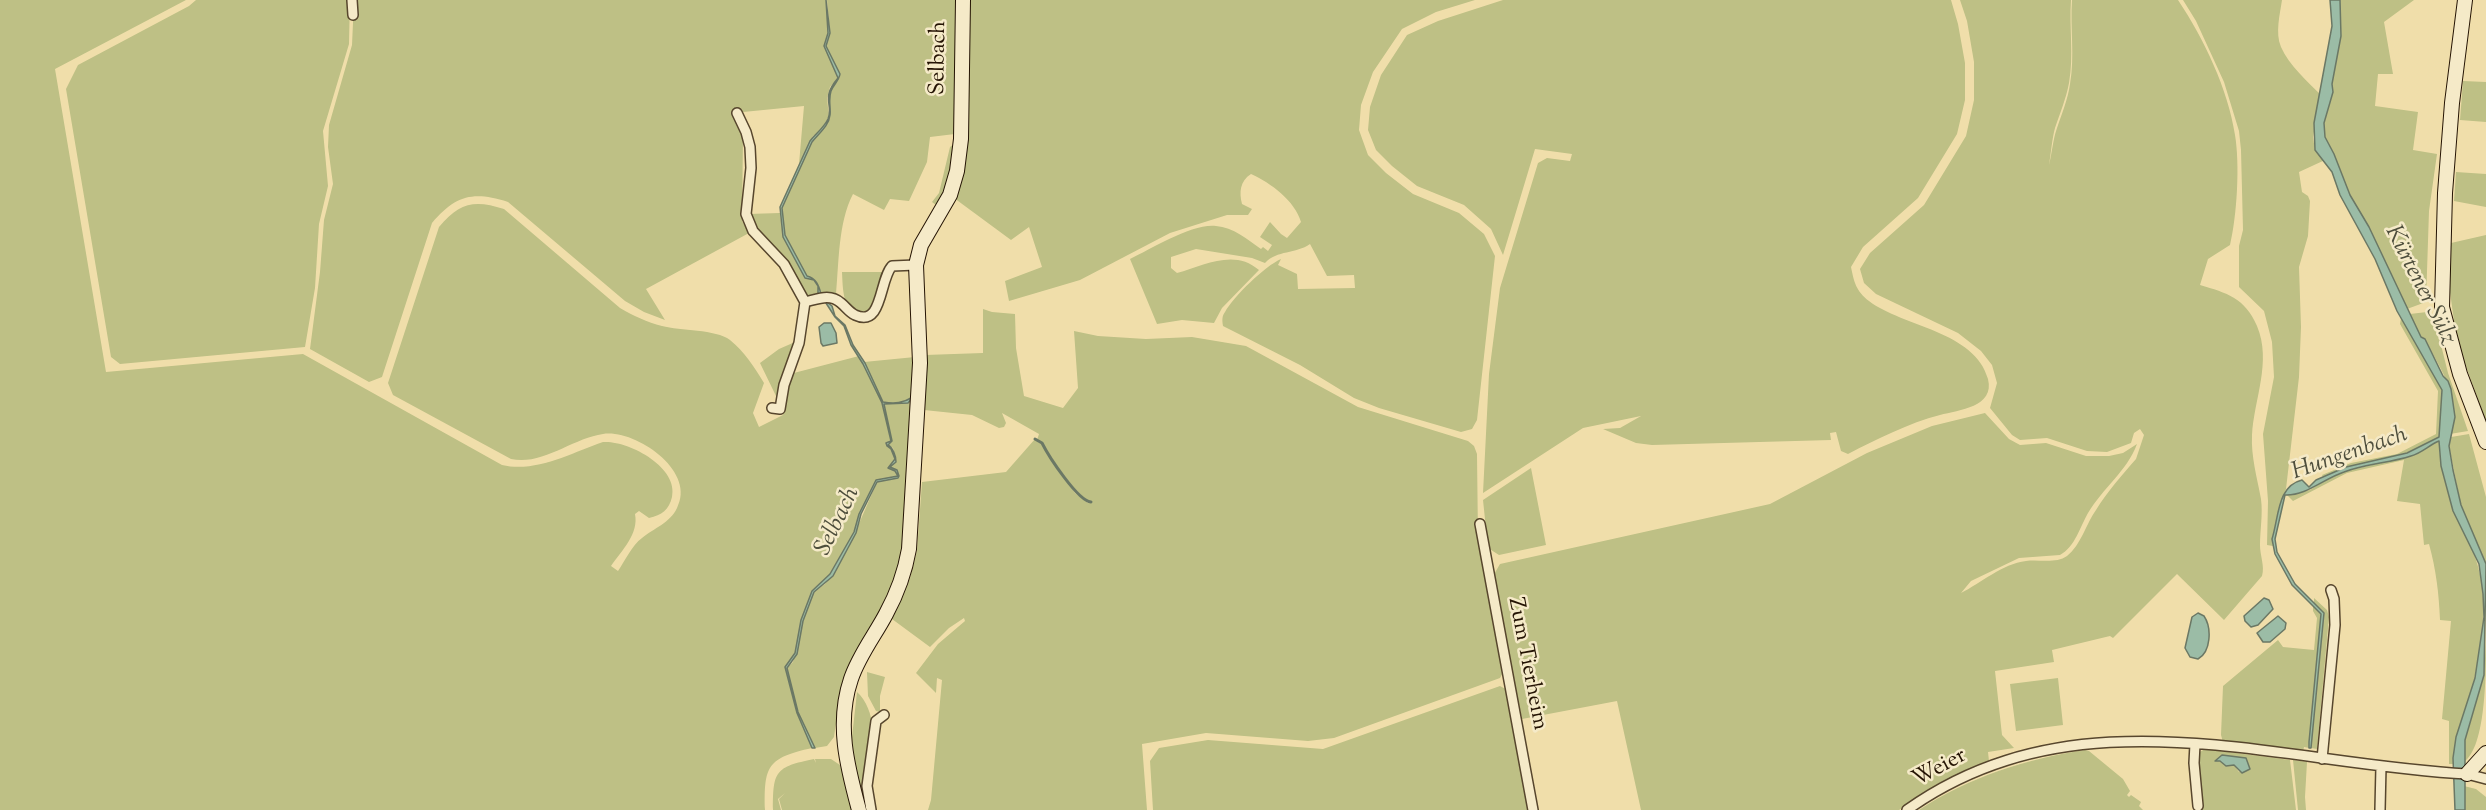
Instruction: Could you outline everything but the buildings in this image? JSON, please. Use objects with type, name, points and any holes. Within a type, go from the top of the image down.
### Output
[{"type":"street","points":[[352,0],[353,15]]},
{"type":"street","name":"Selbach","points":[[859,810],[844,750],[846,701],[856,667],[904,575],[909,549],[920,363],[916,264],[921,245],[950,195],[957,171],[961,140],[963,0]]},
{"type":"street","points":[[2465,0],[2452,103],[2445,193],[2442,308],[2460,374],[2486,441]]},
{"type":"street","points":[[738,113],[750,147],[751,168],[746,214],[753,231],[784,264],[805,302],[799,344],[784,385],[780,409],[772,408]]},
{"type":"street","points":[[805,302],[827,297],[835,298],[850,313],[860,317],[870,315],[877,309],[886,273],[891,266],[916,264]]},
{"type":"street","name":"Zum Tierheim","points":[[1480,524],[1533,810]]},
{"type":"street","points":[[2322,759],[2335,625],[2334,599],[2331,590]]},
{"type":"street","points":[[871,810],[867,786],[876,721],[884,715]]},
{"type":"street","name":"Weier","points":[[1907,810],[1939,790],[1992,765],[2023,755],[2101,741],[2131,740],[2195,744]]},
{"type":"street","points":[[2198,806],[2194,763],[2195,744],[2486,778]]},
{"type":"street","points":[[2466,774],[2486,753]]},
{"type":"street","points":[[2380,810],[2381,766]]},
{"type":"green space","points":[[0,0],[186,0],[55,69],[106,372],[303,354],[502,465],[515,467],[540,464],[603,442],[638,451],[660,466],[668,475],[672,486],[672,497],[667,509],[658,515],[649,518],[639,511],[635,514],[636,521],[632,535],[611,566],[618,571],[638,541],[666,521],[677,508],[681,494],[678,480],[671,467],[660,455],[631,438],[616,434],[603,434],[534,459],[511,459],[393,395],[388,383],[439,227],[446,219],[468,205],[484,204],[504,209],[620,308],[670,328],[724,336],[745,354],[764,383],[753,413],[759,427],[783,415],[786,385],[790,374],[859,356],[882,403],[891,441],[887,445],[895,459],[888,468],[896,471],[898,476],[876,481],[859,514],[854,532],[830,574],[812,591],[801,620],[795,653],[785,667],[800,719],[812,748],[786,756],[771,766],[766,783],[765,810],[0,810]]},
{"type":"green space","points":[[196,0],[350,0],[349,44],[323,131],[328,186],[319,224],[315,288],[305,347],[120,364],[111,357],[66,89],[78,65],[189,6]]},
{"type":"green space","points":[[354,0],[826,0],[828,33],[824,46],[838,78],[830,87],[827,98],[829,117],[819,133],[813,136],[799,164],[804,106],[733,113],[743,136],[742,221],[749,233],[646,289],[665,320],[625,301],[508,202],[475,196],[449,206],[432,223],[382,377],[369,382],[310,349],[324,220],[333,184],[328,147],[329,125],[352,45]]},
{"type":"green space","points":[[827,0],[957,0],[955,134],[930,137],[927,162],[909,201],[890,199],[884,210],[853,194],[844,218],[836,294],[821,294],[815,281],[807,277],[785,235],[782,208],[812,142],[828,123],[830,94],[840,74],[826,46],[830,33]]},
{"type":"green space","points":[[970,0],[1475,0],[1436,12],[1402,29],[1373,72],[1361,105],[1359,130],[1368,155],[1386,173],[1413,194],[1459,213],[1484,234],[1495,256],[1477,420],[1472,429],[1461,432],[1379,408],[1354,398],[1300,365],[1223,326],[1223,315],[1235,298],[1250,282],[1281,259],[1278,265],[1297,274],[1298,289],[1355,288],[1354,275],[1327,276],[1310,244],[1275,256],[1265,263],[1252,258],[1196,249],[1171,257],[1171,268],[1177,273],[1229,259],[1239,260],[1259,270],[1222,308],[1214,323],[1182,320],[1157,324],[1130,259],[1184,232],[1207,226],[1228,229],[1268,251],[1272,245],[1260,237],[1270,222],[1287,238],[1301,222],[1288,200],[1266,182],[1251,174],[1243,183],[1241,191],[1242,204],[1252,209],[1248,215],[1227,215],[1170,233],[1080,280],[1009,301],[1005,281],[1042,267],[1029,227],[1011,240],[954,198]]},
{"type":"green space","points":[[1503,0],[1951,0],[1965,63],[1965,100],[1957,134],[1918,198],[1863,247],[1851,267],[1856,286],[1869,301],[1883,310],[1954,340],[1969,350],[1981,363],[1988,379],[1989,388],[1986,396],[1974,406],[1917,422],[1848,454],[1841,451],[1836,432],[1830,433],[1831,440],[1652,445],[1636,443],[1603,429],[1620,428],[1641,416],[1583,428],[1483,493],[1489,374],[1500,288],[1538,163],[1547,158],[1570,161],[1572,154],[1535,149],[1503,255],[1491,229],[1464,205],[1417,186],[1392,166],[1376,150],[1368,130],[1370,107],[1381,75],[1407,35],[1438,21]]},
{"type":"green space","points":[[1960,0],[2071,0],[2069,83],[2054,132],[2049,165],[2070,84],[2072,63],[2072,0],[2178,0],[2197,31],[2214,65],[2227,100],[2235,135],[2237,161],[2236,205],[2230,245],[2208,259],[2200,285],[2227,294],[2247,309],[2257,326],[2263,353],[2263,367],[2252,435],[2253,459],[2262,505],[2260,545],[2262,576],[2224,620],[2177,574],[2113,638],[2110,636],[2052,650],[2054,662],[1995,671],[2002,735],[2014,748],[1988,752],[1989,761],[1945,782],[1899,810],[1641,810],[1617,701],[1522,719],[1493,576],[1500,564],[1770,504],[1867,453],[1932,426],[1985,413],[2009,439],[2020,445],[2046,443],[2086,456],[2109,456],[2123,453],[2137,444],[2127,463],[2088,513],[2070,547],[2060,555],[2019,558],[1971,581],[1961,593],[2000,570],[2017,563],[2058,560],[2067,556],[2080,540],[2105,497],[2136,459],[2144,435],[2140,429],[2134,433],[2131,443],[2107,452],[2087,451],[2047,438],[2020,440],[2012,435],[1990,408],[1997,383],[1992,365],[1981,351],[1958,333],[1876,294],[1864,283],[1860,269],[1870,253],[1924,205],[1966,136],[1974,100],[1974,62],[1967,21]]},
{"type":"green space","points":[[2183,0],[2282,0],[2278,30],[2281,47],[2293,66],[2321,95],[2313,137],[2315,150],[2325,160],[2299,172],[2302,192],[2308,196],[2310,201],[2308,236],[2299,267],[2301,327],[2299,377],[2286,489],[2272,539],[2273,546],[2267,545],[2268,501],[2263,434],[2274,377],[2272,342],[2264,311],[2239,287],[2239,246],[2243,230],[2239,131],[2224,82],[2196,21]]},
{"type":"green space","points":[[2340,0],[2414,0],[2384,22],[2393,74],[2378,74],[2375,106],[2418,112],[2413,150],[2437,154],[2429,211],[2426,302],[2407,309],[2369,227],[2350,195],[2325,137],[2324,123],[2333,92],[2332,84],[2341,36]]},
{"type":"green space","points":[[2463,81],[2486,82],[2486,122],[2460,120]]},
{"type":"green space","points":[[954,144],[950,176],[936,205],[932,202],[939,193],[950,147]]},
{"type":"green space","points":[[2456,172],[2486,174],[2486,207],[2454,201]]},
{"type":"green space","points":[[780,213],[783,237],[805,278],[814,280],[818,286],[818,295],[806,296],[756,230],[748,214]]},
{"type":"green space","points":[[2486,235],[2486,421],[2457,342],[2449,285],[2451,243]]},
{"type":"green space","points":[[842,272],[883,272],[876,301],[868,312],[859,313],[849,307],[844,294]]},
{"type":"green space","points":[[983,309],[1015,314],[1016,348],[1024,396],[1063,408],[1078,388],[1074,331],[1098,336],[1146,339],[1192,337],[1246,346],[1358,407],[1468,441],[1474,446],[1477,454],[1478,538],[1505,669],[1500,678],[1334,738],[1308,741],[1206,733],[1142,744],[1147,810],[928,810],[931,800],[942,680],[937,678],[936,693],[916,673],[938,644],[965,621],[964,618],[949,628],[930,647],[892,619],[910,578],[917,550],[922,482],[1006,472],[1035,439],[1042,444],[1075,493],[1088,503],[1092,502],[1079,493],[1065,477],[1043,443],[1037,440],[1039,434],[1002,413],[1006,423],[1004,427],[999,428],[972,415],[924,410],[925,355],[983,353]]},
{"type":"green space","points":[[2427,312],[2434,317],[2448,373],[2468,431],[2450,434],[2453,407],[2448,385],[2410,314]]},
{"type":"green space","points":[[2401,318],[2442,390],[2439,438],[2407,453],[2346,467],[2323,477],[2322,475],[2351,463],[2397,454],[2436,434],[2438,391],[2400,324]]},
{"type":"green space","points":[[795,342],[779,385],[778,396],[776,396],[760,363],[779,349]]},
{"type":"green space","points":[[915,357],[913,397],[899,403],[883,402],[864,362]]},
{"type":"green space","points":[[913,399],[903,549],[897,574],[886,601],[853,660],[841,688],[834,737],[827,746],[815,748],[798,712],[787,668],[793,662],[803,621],[814,592],[825,584],[848,549],[877,482],[899,476],[897,470],[890,467],[896,459],[893,448],[888,445],[892,441],[884,403],[908,403]]},
{"type":"green space","points":[[2469,434],[2486,497],[2486,564],[2461,505],[2449,446],[2451,437]]},
{"type":"green space","points":[[2439,441],[2445,480],[2480,574],[2484,608],[2480,651],[2471,693],[2456,743],[2453,764],[2449,764],[2449,721],[2442,719],[2451,621],[2440,620],[2435,572],[2429,544],[2424,545],[2420,504],[2397,501],[2404,460],[2347,473],[2293,501],[2287,495],[2310,490],[2332,476],[2346,471],[2412,456]]},
{"type":"green space","points":[[1531,468],[1546,545],[1499,555],[1488,548],[1483,500]]},
{"type":"green space","points":[[2314,598],[2327,610],[2329,617],[2317,749],[2311,748],[2324,613],[2314,603]]},
{"type":"green space","points":[[2313,606],[2321,614],[2309,748],[2304,747],[2303,752],[2223,742],[2221,735],[2223,686],[2278,640],[2283,647],[2314,650],[2317,618]]},
{"type":"green space","points":[[2486,643],[2485,690],[2481,726],[2471,754],[2464,762],[2465,740],[2484,675]]},
{"type":"green space","points":[[867,672],[885,677],[880,696],[880,712],[876,711],[868,696]]},
{"type":"green space","points":[[2058,678],[2063,725],[2016,731],[2010,684]]},
{"type":"green space","points":[[1500,686],[1509,691],[1530,810],[1153,810],[1150,761],[1159,748],[1208,740],[1323,749]]},
{"type":"green space","points":[[857,692],[868,708],[873,728],[867,810],[854,763],[852,737]]},
{"type":"green space","points":[[2205,749],[2290,760],[2296,810],[2201,810],[2196,763],[2198,753]],"holes":[[[2220,757],[2246,758],[2247,765],[2239,772],[2234,765],[2216,760]]]},
{"type":"green space","points":[[2085,750],[2123,779],[2130,791],[2127,795],[2141,802],[2139,806],[2143,810],[1919,810],[1958,788],[1999,771],[2020,764]]},
{"type":"green space","points":[[814,759],[816,763],[815,759],[831,759],[840,765],[853,810],[782,810],[779,799],[785,793],[778,799],[781,810],[773,810],[774,787],[779,773],[791,765]]},
{"type":"green space","points":[[2293,760],[2307,762],[2306,810],[2298,810]]},
{"type":"green space","points":[[2464,786],[2476,789],[2486,797],[2486,810],[2465,810]]},
{"type":"shaded area","points":[[826,0],[830,33],[826,46],[840,74],[838,79],[832,89],[830,94],[828,123],[812,142],[782,208],[785,235],[807,276],[815,280],[818,285],[821,294],[818,295],[818,286],[814,280],[805,278],[783,237],[780,207],[810,141],[828,119],[830,91],[838,78],[824,46],[828,33]]},
{"type":"shaded area","points":[[2330,0],[2340,0],[2341,36],[2332,84],[2333,92],[2324,123],[2325,137],[2350,195],[2369,227],[2421,337],[2425,339],[2443,376],[2448,381],[2455,417],[2449,446],[2453,470],[2461,505],[2486,564],[2484,675],[2465,740],[2465,810],[2455,810],[2453,758],[2456,737],[2475,678],[2484,617],[2483,594],[2479,564],[2453,511],[2441,466],[2439,441],[2415,455],[2352,469],[2300,493],[2285,495],[2275,539],[2277,552],[2295,584],[2324,613],[2311,748],[2309,748],[2309,742],[2321,614],[2292,585],[2275,554],[2272,539],[2280,503],[2283,496],[2294,483],[2302,480],[2309,487],[2316,480],[2346,467],[2407,453],[2439,437],[2442,390],[2397,311],[2375,259],[2340,195],[2332,172],[2315,150],[2314,123],[2332,26]]},
{"type":"shaded area","points":[[824,300],[832,306],[835,316],[845,325],[883,402],[906,401],[913,397],[908,403],[884,404],[892,441],[888,445],[893,450],[896,460],[890,467],[897,470],[899,476],[877,482],[861,514],[856,533],[833,576],[814,592],[803,621],[797,654],[787,668],[798,712],[815,748],[812,748],[797,713],[785,667],[795,653],[801,620],[812,591],[830,574],[854,532],[859,514],[876,480],[898,476],[895,471],[888,468],[895,459],[886,443],[891,441],[882,403],[851,345],[844,326],[835,317]]},
{"type":"shaded area","points":[[824,323],[831,323],[836,333],[837,343],[823,346],[821,343],[819,327]]},
{"type":"shaded area","points":[[2264,598],[2269,600],[2273,609],[2258,625],[2251,627],[2245,621],[2244,616]]},
{"type":"shaded area","points":[[2198,613],[2207,621],[2209,639],[2206,651],[2198,659],[2190,657],[2185,648],[2192,617]]},
{"type":"shaded area","points":[[2278,616],[2286,623],[2285,629],[2270,642],[2263,642],[2257,633]]},
{"type":"shaded area","points":[[2222,755],[2246,758],[2250,769],[2242,773],[2234,765],[2226,766],[2220,761],[2215,761]]},
{"type":"waterway","points":[[1035,439],[1042,443],[1072,487],[1085,500],[1091,502]]},
{"type":"water label","name":"Kürtener Sülz","points":[[2419,286]]},
{"type":"water label","name":"Hungenbach","points":[[2350,455]]}]
